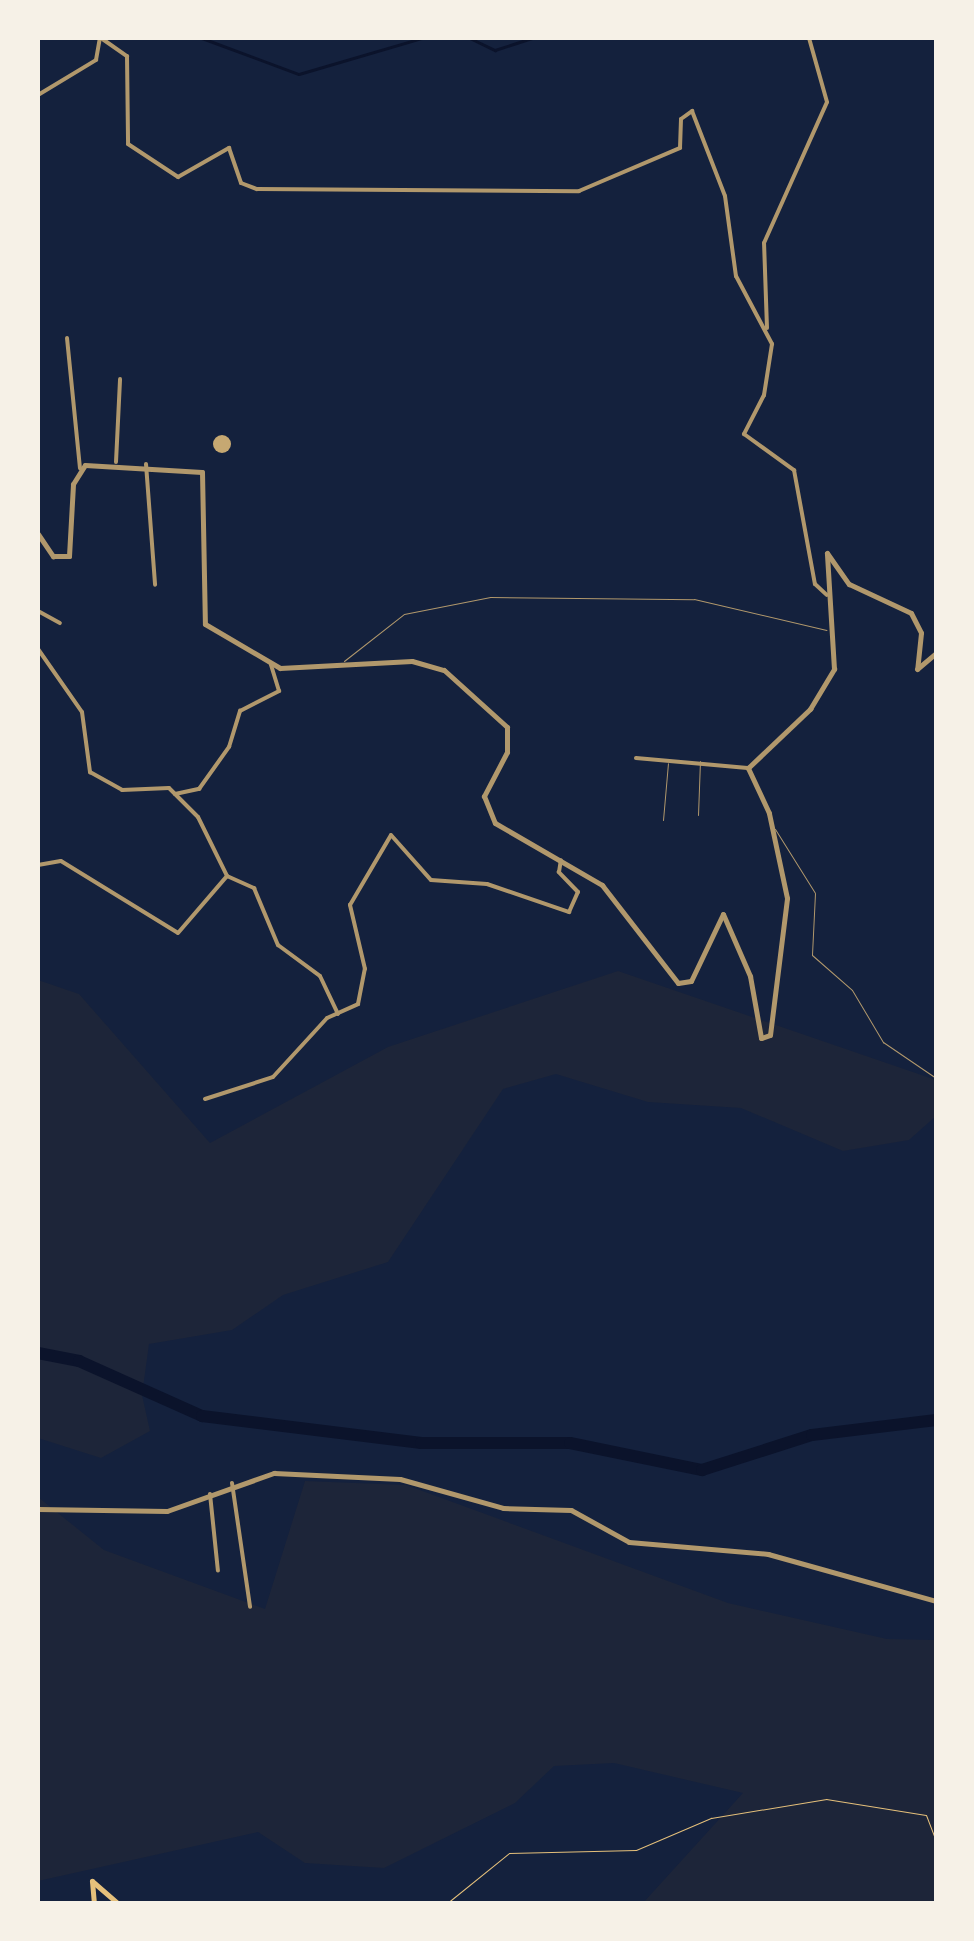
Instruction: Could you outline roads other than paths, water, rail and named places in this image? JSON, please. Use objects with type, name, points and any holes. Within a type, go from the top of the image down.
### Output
[{"type":"main road","points":[[94,1904],[92,1882],[118,1904]]},
{"type":"street","points":[[38,95],[96,60],[100,38],[127,56],[128,144],[178,177],[229,148],[241,183],[257,188],[579,191],[680,148],[681,119],[692,110],[725,196],[736,276],[767,328]]},
{"type":"street","points":[[809,38],[827,102],[764,243],[764,395],[744,434],[794,470],[815,584],[828,596]]},
{"type":"street","points":[[38,534],[54,556],[69,556],[80,468],[67,338]]},
{"type":"street","points":[[116,462],[120,379]]},
{"type":"street","points":[[80,468],[116,462],[202,472],[200,614],[271,664],[426,662],[502,720],[510,740],[486,784],[486,811],[615,897],[678,983],[691,981],[723,914],[750,976],[759,1035],[768,1038],[787,918],[770,823],[748,768]]},
{"type":"street","points":[[146,464],[155,585]]},
{"type":"street","points":[[748,768],[826,684],[832,632],[828,596],[832,553],[849,584],[911,613],[920,632],[917,669],[936,652]]},
{"type":"street","points":[[38,611],[60,623]]},
{"type":"street","points":[[38,649],[82,712],[90,772],[122,790],[175,794],[193,794],[216,767],[240,710],[279,691],[271,664]]},
{"type":"street","points":[[636,758],[700,760],[748,768]]},
{"type":"street","points":[[175,794],[198,817],[228,876],[254,888],[278,945],[320,976],[338,1014]]},
{"type":"street","points":[[205,1098],[273,1077],[338,1014],[355,1008],[366,982],[350,905],[391,835],[431,880],[486,884],[569,912],[578,892],[559,872],[561,860]]},
{"type":"street","points":[[38,865],[62,861],[178,933],[228,876]]},
{"type":"street","points":[[38,1510],[168,1511],[232,1483],[274,1472],[400,1479],[503,1508],[571,1510],[629,1542],[768,1554],[936,1601]]},
{"type":"street","points":[[232,1483],[250,1607]]},
{"type":"street","points":[[210,1494],[218,1570]]},
{"type":"lane","points":[[338,666],[404,614],[490,597],[694,599],[832,632]]},
{"type":"lane","points":[[663,820],[669,759]]},
{"type":"lane","points":[[698,814],[700,760]]},
{"type":"lane","points":[[770,823],[816,893],[812,955],[852,990],[883,1042],[936,1078]]},
{"type":"waterway","points":[[202,38],[299,74],[422,38]]},
{"type":"waterway","points":[[470,38],[495,50],[533,38]]},
{"type":"waterway","points":[[38,1353],[79,1361],[202,1416],[421,1443],[570,1443],[702,1470],[812,1435],[936,1420]]}]
